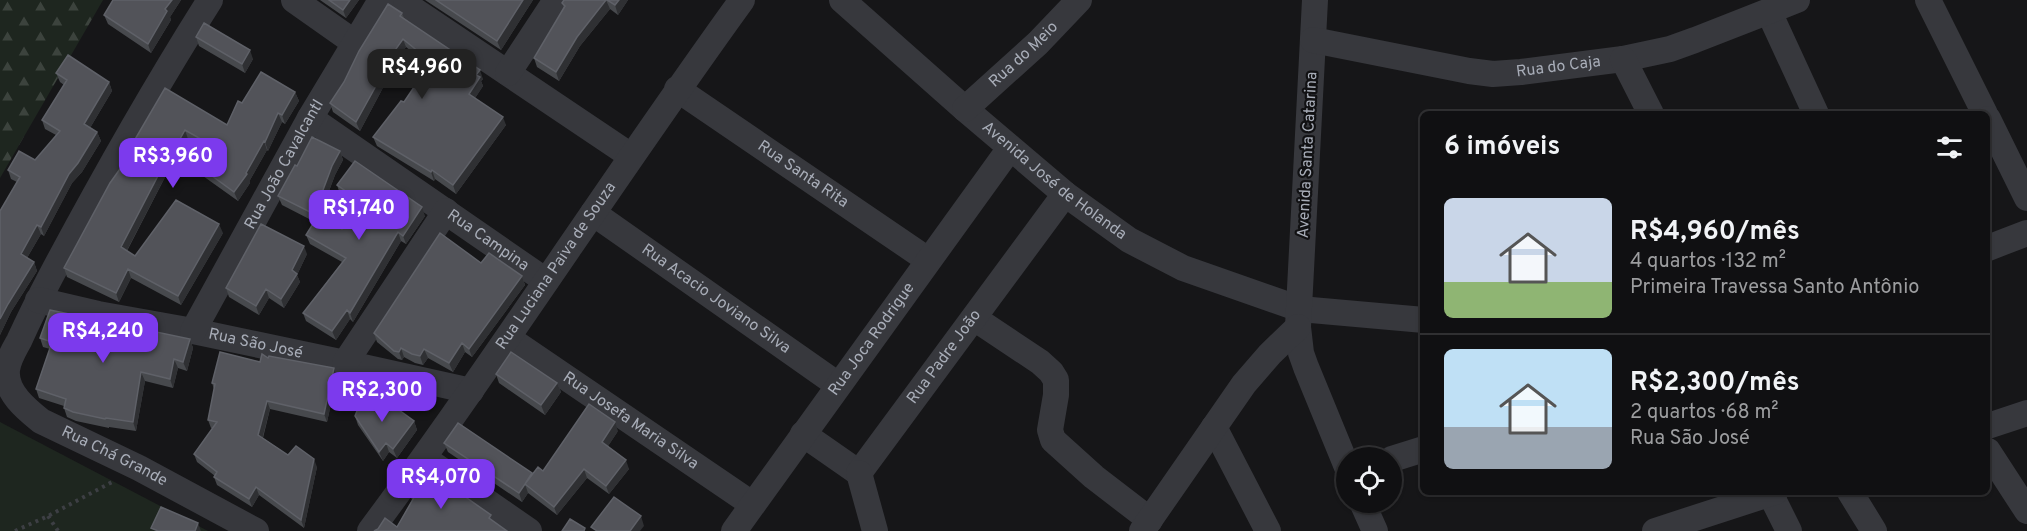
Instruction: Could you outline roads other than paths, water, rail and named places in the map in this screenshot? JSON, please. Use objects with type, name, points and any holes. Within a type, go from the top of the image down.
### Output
[{"type":"street","points":[[38,300],[161,78],[210,0]]},
{"type":"street","points":[[294,0],[355,43]]},
{"type":"street","name":"Rua João CavalcantI","points":[[193,331],[310,118],[381,0]]},
{"type":"street","points":[[399,0],[631,156]]},
{"type":"street","points":[[508,73],[556,0]]},
{"type":"street","name":"Rua Luciana Paiva de Souza","points":[[370,531],[471,391],[677,89],[742,0]]},
{"type":"street","name":"Avenida José de Holanda","points":[[842,0],[1065,194],[1129,240],[1184,268],[1299,318],[1420,320]]},
{"type":"street","name":"Rua do Meio","points":[[965,109],[1038,43],[1079,0]]},
{"type":"street","name":"Avenida Santa Catarina","points":[[1315,0],[1299,318],[1301,352],[1339,447]]},
{"type":"street","name":"Rua do Caja","points":[[1313,40],[1493,74],[1623,59],[1678,46],[1797,0]]},
{"type":"street","points":[[1928,0],[1984,111]]},
{"type":"street","points":[[1768,12],[1815,111]]},
{"type":"street","points":[[1623,59],[1649,111]]},
{"type":"street","name":"Rua Santa Rita","points":[[677,89],[928,260]]},
{"type":"street","name":"Rua Campina","points":[[310,118],[546,281]]},
{"type":"street","points":[[1990,123],[2027,198]]},
{"type":"street","name":"Rua Joca Rodrigue","points":[[734,531],[1011,148]]},
{"type":"street","name":"Rua Padre João","points":[[859,473],[1065,194]]},
{"type":"street","points":[[345,363],[446,211]]},
{"type":"street","name":"Rua Acacio Joviano Silva","points":[[593,213],[838,385]]},
{"type":"street","points":[[1990,247],[2027,233]]},
{"type":"street","name":"Rua São José","points":[[38,300],[471,391]]},
{"type":"street","name":"Rua Chá Grande","points":[[38,300],[10,358],[7,371],[10,388],[30,413],[41,421],[139,468],[256,531]]},
{"type":"street","points":[[974,318],[1040,362],[1051,372],[1056,380],[1050,430],[1053,440],[1146,525],[1244,384],[1299,318]]},
{"type":"street","name":"Rua Josefa Maria Silva","points":[[508,338],[753,504]]},
{"type":"street","points":[[1990,425],[2027,413]]},
{"type":"street","points":[[1214,427],[1268,531]]},
{"type":"street","points":[[803,434],[859,473],[875,531]]},
{"type":"street","points":[[1402,456],[1420,450]]},
{"type":"street","points":[[1990,454],[2027,511]]},
{"type":"street","points":[[424,458],[530,531]]},
{"type":"street","points":[[1655,531],[1767,495]]},
{"type":"street","points":[[1774,495],[1789,531]]},
{"type":"street","points":[[1852,495],[1874,531]]},
{"type":"street","points":[[1367,513],[1375,531]]}]
